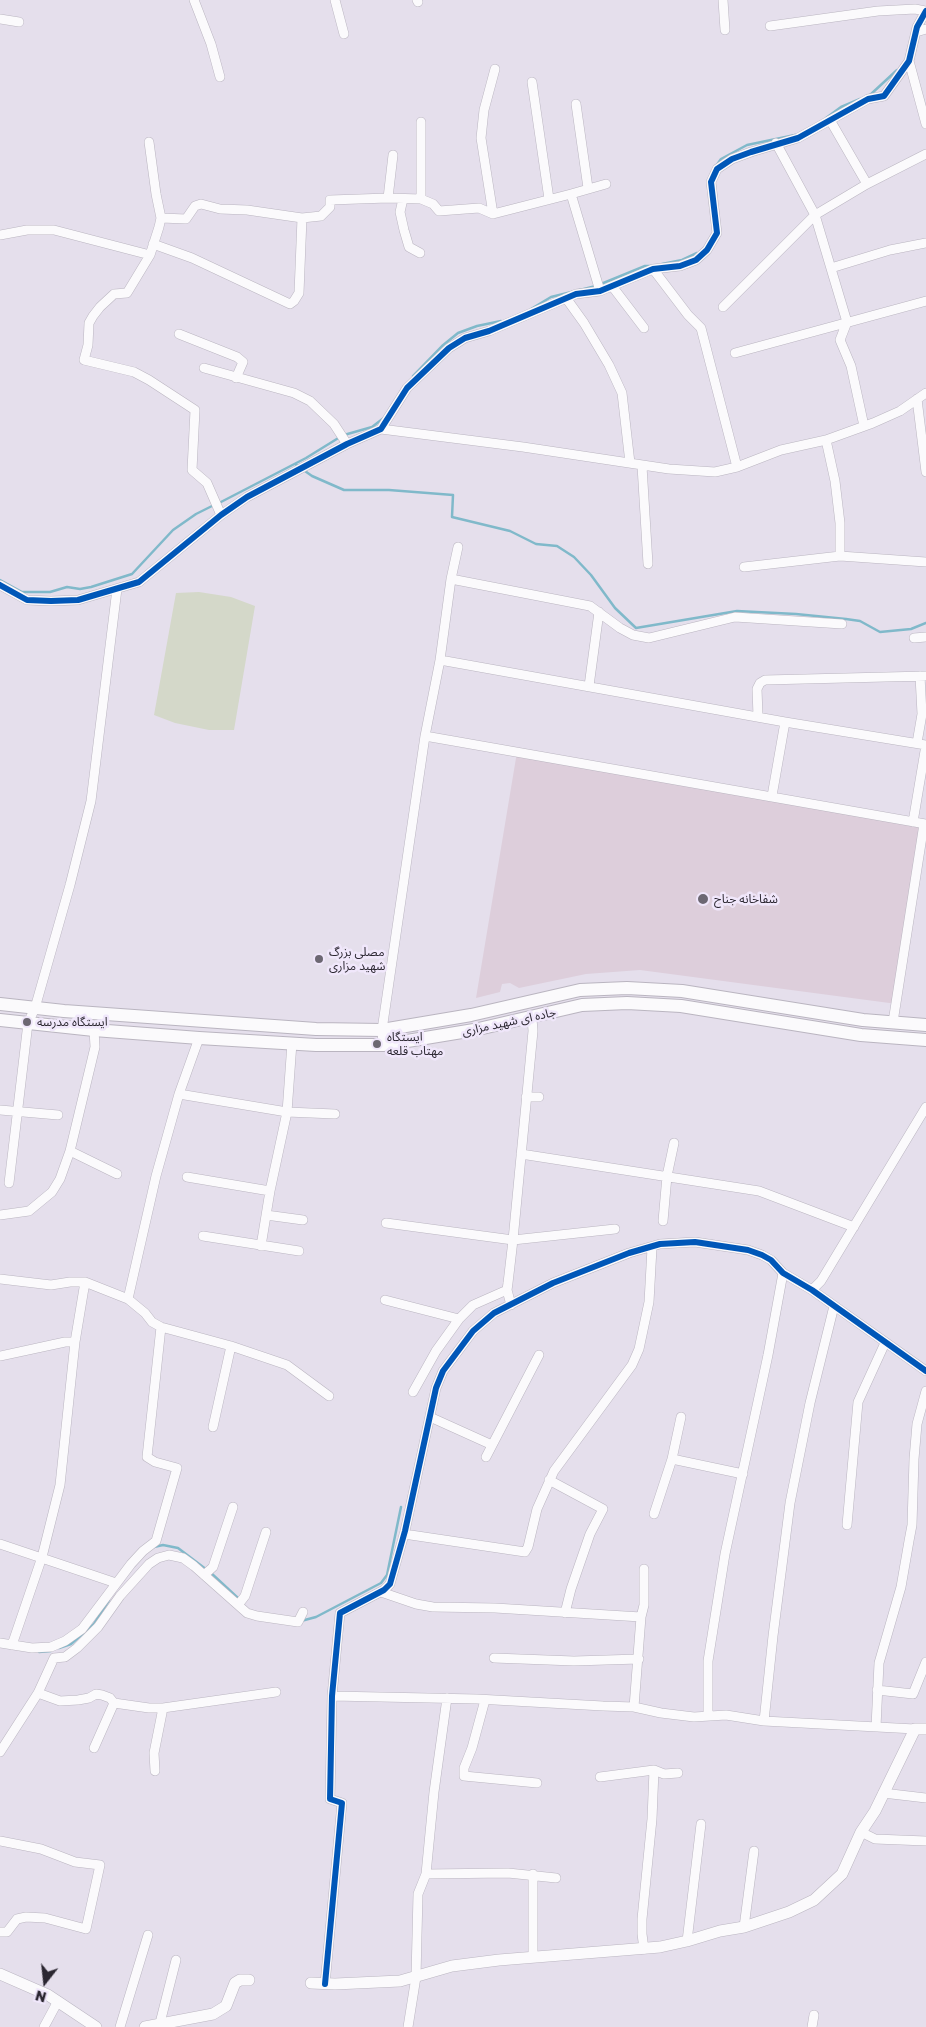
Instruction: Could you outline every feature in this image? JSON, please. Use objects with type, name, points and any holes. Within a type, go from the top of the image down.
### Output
[{"type":"main road","name":"جاده ای شهید مزاری","points":[[0,1004],[307,1029],[382,1030],[471,1015],[580,990],[627,988],[682,991],[784,1008],[893,1022],[926,1024]]},
{"type":"main road","name":"جاده ای شهید مزاری","points":[[0,1020],[199,1038],[383,1045],[532,1018],[582,1005],[626,1003],[681,1006],[861,1035],[926,1040]]},
{"type":"main road","points":[[782,1022],[784,1008]]},
{"type":"street","points":[[194,0],[211,44],[220,77]]},
{"type":"street","points":[[335,0],[344,34]]},
{"type":"street","points":[[723,0],[725,30]]},
{"type":"street","points":[[381,429],[407,388],[449,348],[465,338],[490,331],[576,294],[600,291],[653,268],[680,266],[696,260],[707,250],[717,232],[710,182],[717,169],[732,159],[776,143],[798,138],[868,99],[884,96],[909,61],[916,32],[926,11],[916,9],[878,11],[770,26]]},
{"type":"street","points":[[0,20],[19,22]]},
{"type":"street","points":[[916,32],[926,29]]},
{"type":"street","points":[[909,61],[922,92],[926,124]]},
{"type":"street","points":[[493,214],[481,138],[484,110],[495,69]]},
{"type":"street","points":[[532,82],[549,199]]},
{"type":"street","points":[[576,104],[588,188]]},
{"type":"street","points":[[830,120],[867,184]]},
{"type":"street","points":[[421,122],[421,199]]},
{"type":"street","points":[[149,142],[161,218],[150,255],[127,293],[114,294],[93,316],[89,323],[88,345],[84,360],[134,372],[195,410],[192,470],[207,483],[221,515]]},
{"type":"street","points":[[776,143],[815,215],[847,322],[840,340],[851,366],[864,426]]},
{"type":"street","points":[[723,307],[815,215],[867,184],[926,154]]},
{"type":"street","points":[[388,198],[393,155]]},
{"type":"street","points":[[161,218],[186,219],[194,206],[201,204],[220,209],[246,210],[302,218],[321,216],[330,207],[330,200],[388,198],[421,199],[433,204],[439,211],[479,208],[493,214],[606,184]]},
{"type":"street","points":[[571,194],[600,291]]},
{"type":"street","points":[[403,199],[400,212],[409,247],[420,253]]},
{"type":"street","points":[[152,244],[192,258],[290,304],[299,293],[302,218]]},
{"type":"street","points":[[0,234],[27,230],[54,230],[150,255]]},
{"type":"street","points":[[830,268],[890,250],[926,243]]},
{"type":"street","points":[[653,268],[688,315],[701,328],[737,467]]},
{"type":"street","points":[[612,286],[644,328]]},
{"type":"street","points":[[566,298],[584,323],[609,365],[622,393],[630,463]]},
{"type":"street","points":[[735,353],[926,302]]},
{"type":"street","points":[[179,334],[237,357],[243,362],[236,378]]},
{"type":"street","points":[[204,368],[294,393],[310,401],[334,424],[347,444]]},
{"type":"street","points":[[0,585],[27,600],[51,601],[78,600],[139,582],[221,515],[247,497],[347,444],[381,429],[523,446],[642,466],[692,472],[715,472],[737,467],[781,450],[826,440],[864,426],[900,411],[926,393]]},
{"type":"street","points":[[917,399],[926,472]]},
{"type":"street","points":[[826,440],[835,482],[840,523],[840,556]]},
{"type":"street","points":[[642,466],[648,564]]},
{"type":"street","points":[[383,1045],[382,1030],[425,736],[440,660],[451,579],[458,547]]},
{"type":"street","points":[[744,568],[840,556],[926,562]]},
{"type":"street","points":[[451,579],[590,606],[620,628],[634,635],[649,638],[735,617],[842,624]]},
{"type":"street","points":[[9,1183],[28,1023],[36,1008],[70,885],[90,802],[117,590]]},
{"type":"street","points":[[588,686],[599,612]]},
{"type":"street","points":[[914,638],[926,637]]},
{"type":"street","points":[[440,660],[785,722],[917,742],[926,745],[913,822]]},
{"type":"street","points":[[758,716],[757,689],[760,683],[765,680],[923,676],[922,714],[917,742]]},
{"type":"street","points":[[772,796],[785,722]]},
{"type":"street","points":[[425,736],[925,824],[922,865],[893,1022]]},
{"type":"street","points":[[510,1303],[507,1290],[533,1031],[532,1018]]},
{"type":"street","points":[[0,1215],[29,1211],[52,1192],[60,1179],[70,1151],[95,1047],[94,1030]]},
{"type":"street","points":[[128,1299],[156,1176],[179,1094],[199,1038]]},
{"type":"street","points":[[261,1246],[270,1191],[287,1112],[292,1043]]},
{"type":"street","points":[[179,1094],[287,1112],[336,1114]]},
{"type":"street","points":[[526,1097],[539,1097]]},
{"type":"street","points":[[816,1286],[926,1107]]},
{"type":"street","points":[[0,1110],[58,1115]]},
{"type":"street","points":[[663,1221],[674,1143]]},
{"type":"street","points":[[70,1151],[117,1174]]},
{"type":"street","points":[[521,1154],[760,1191],[854,1227]]},
{"type":"street","points":[[187,1177],[270,1191]]},
{"type":"street","points":[[266,1215],[303,1220]]},
{"type":"street","points":[[386,1222],[513,1240],[615,1229]]},
{"type":"street","points":[[203,1236],[299,1251]]},
{"type":"street","points":[[325,1984],[342,1803],[330,1799],[332,1696],[340,1613],[381,1592],[390,1584],[404,1534],[436,1388],[443,1371],[456,1351],[473,1332],[494,1313],[510,1303],[553,1283],[629,1253],[652,1248],[660,1244],[695,1242],[748,1250],[771,1260],[783,1273],[816,1286],[834,1306],[926,1371]]},
{"type":"street","points":[[404,1534],[525,1552],[528,1548],[537,1509],[549,1480],[632,1365],[639,1349],[649,1302],[652,1248]]},
{"type":"street","points":[[708,1716],[708,1661],[725,1554],[768,1356],[783,1273]]},
{"type":"street","points":[[0,1279],[51,1285],[85,1282],[128,1299],[145,1313],[152,1322],[162,1327],[231,1346],[287,1365],[329,1396]]},
{"type":"street","points":[[12,1645],[42,1557],[60,1484],[75,1342],[85,1282]]},
{"type":"street","points":[[413,1392],[436,1351],[459,1319],[473,1304],[507,1290]]},
{"type":"street","points":[[385,1300],[459,1319]]},
{"type":"street","points":[[764,1721],[790,1504],[810,1403],[834,1306]]},
{"type":"street","points":[[0,1751],[38,1693],[54,1658],[65,1657],[98,1627],[120,1596],[149,1564],[154,1553],[177,1468],[155,1462],[147,1457],[162,1327]]},
{"type":"street","points":[[0,1356],[65,1342],[75,1342]]},
{"type":"street","points":[[847,1525],[858,1402],[885,1343]]},
{"type":"street","points":[[213,1427],[231,1346]]},
{"type":"street","points":[[486,1457],[539,1355]]},
{"type":"street","points":[[876,1727],[879,1663],[901,1587],[912,1525],[917,1424],[926,1391]]},
{"type":"street","points":[[430,1416],[492,1444]]},
{"type":"street","points":[[654,1514],[672,1459],[681,1417]]},
{"type":"street","points":[[672,1459],[743,1474]]},
{"type":"street","points":[[549,1480],[603,1509],[590,1534],[570,1589],[565,1613]]},
{"type":"street","points":[[204,1575],[213,1567],[233,1507]]},
{"type":"street","points":[[238,1606],[245,1596],[266,1532]]},
{"type":"street","points":[[0,1544],[116,1583]]},
{"type":"street","points":[[0,1643],[32,1648],[51,1647],[66,1641],[82,1630],[137,1557],[154,1553],[183,1558],[247,1613],[298,1622],[303,1612]]},
{"type":"street","points":[[634,1707],[641,1617],[644,1605],[644,1569]]},
{"type":"street","points":[[381,1592],[416,1604],[433,1607],[495,1608],[641,1617]]},
{"type":"street","points":[[494,1658],[574,1661],[638,1659]]},
{"type":"street","points":[[877,1690],[913,1694],[926,1662]]},
{"type":"street","points":[[38,1693],[60,1701],[78,1700],[102,1694],[110,1698],[114,1703],[163,1708],[276,1692]]},
{"type":"street","points":[[311,1983],[400,1981],[452,1966],[533,1957],[644,1949],[744,1927],[789,1912],[814,1900],[842,1874],[854,1852],[861,1832],[875,1811],[883,1793],[920,1729],[764,1721],[726,1715],[708,1716],[661,1713],[634,1707],[447,1698],[332,1696]]},
{"type":"street","points":[[408,2027],[416,1977],[418,1894],[426,1874],[434,1792],[447,1698]]},
{"type":"street","points":[[485,1700],[472,1748],[464,1768],[464,1776],[537,1783]]},
{"type":"street","points":[[94,1748],[114,1703]]},
{"type":"street","points":[[155,1771],[154,1753],[163,1708]]},
{"type":"street","points":[[600,1777],[654,1770],[664,1774],[678,1773]]},
{"type":"street","points":[[644,1949],[642,1919],[652,1819],[654,1770]]},
{"type":"street","points":[[883,1793],[926,1798]]},
{"type":"street","points":[[687,1941],[701,1824]]},
{"type":"street","points":[[861,1832],[875,1839],[926,1841]]},
{"type":"street","points":[[0,1841],[41,1849],[75,1862],[100,1865],[86,1928],[45,1918],[26,1917],[17,1919],[7,1932],[0,1932]]},
{"type":"street","points":[[744,1927],[754,1851]]},
{"type":"street","points":[[426,1874],[508,1873],[533,1874],[556,1878]]},
{"type":"street","points":[[533,1874],[533,1957]]},
{"type":"street","points":[[120,2027],[148,1935]]},
{"type":"street","points":[[160,2023],[176,1960]]},
{"type":"street","points":[[0,1974],[48,1995],[96,2027]]},
{"type":"street","points":[[145,2027],[213,2014],[226,2006],[235,1983],[240,1980],[249,1980]]},
{"type":"street","points":[[44,2027],[58,2001]]},
{"type":"street","points":[[812,2027],[814,2015]]},
{"type":"shaded area","name":"شفاخانه جناح","points":[[517,752],[926,826],[897,1004],[640,970],[586,974],[519,988],[510,983],[502,984],[500,992],[476,998]]},
{"type":"green space","points":[[199,592],[231,597],[255,606],[234,730],[209,730],[175,723],[154,715],[176,593]]},
{"type":"waterway","points":[[870,95],[897,70]]},
{"type":"waterway","points":[[826,118],[841,107],[860,99]]},
{"type":"waterway","points":[[716,166],[721,159],[747,145],[795,135]]},
{"type":"waterway","points":[[662,264],[682,260],[697,253]]},
{"type":"waterway","points":[[601,284],[645,266],[652,266]]},
{"type":"waterway","points":[[531,309],[551,297],[596,286]]},
{"type":"waterway","points":[[413,376],[442,346],[458,333],[477,326],[501,321]]},
{"type":"waterway","points":[[344,435],[372,427],[385,417]]},
{"type":"waterway","points":[[219,503],[306,458],[340,437]]},
{"type":"waterway","points":[[295,464],[312,476],[344,490],[389,490],[453,495],[452,517],[510,531],[536,544],[557,546],[574,557],[591,575],[615,608],[636,628],[737,611],[796,614],[860,621],[880,632],[911,629],[926,623]]},
{"type":"waterway","points":[[0,580],[22,592],[50,592],[67,587],[80,589],[91,587],[132,574],[173,530],[196,514],[214,505]]},
{"type":"waterway","points":[[301,1621],[316,1617],[381,1583],[387,1575],[401,1507]]},
{"type":"waterway","points":[[154,1547],[163,1545],[178,1548],[211,1573],[239,1599]]},
{"type":"waterway","points":[[59,1648],[71,1644],[94,1624],[109,1600]]},
{"type":"waterway","points":[[39,1652],[51,1651]]},
{"type":"cycle path","points":[[0,585],[27,600],[51,601],[78,600],[139,582],[221,515],[247,497],[347,444],[381,429],[407,388],[449,348],[465,338],[489,331],[576,294],[600,291],[653,269],[680,266],[696,260],[707,250],[717,233],[711,182],[717,169],[732,159],[798,138],[868,99],[884,96],[909,61],[917,27],[926,11]]},
{"type":"cycle path","points":[[325,1984],[342,1803],[330,1799],[332,1696],[340,1613],[384,1590],[390,1584],[405,1531],[436,1388],[443,1371],[473,1331],[494,1313],[553,1283],[629,1253],[660,1244],[695,1242],[748,1250],[771,1260],[783,1273],[812,1290],[926,1371]]},
{"type":"place","name":"شفاخانه جناح","points":[[703,899]]},
{"type":"place","name":"مصلی بزرگ شهید مزاری","points":[[319,959]]},
{"type":"place","name":"ایستگاه مدرسه","points":[[27,1022]]},
{"type":"place","name":"ایستگاه مهتاب قلعه","points":[[377,1044]]}]
